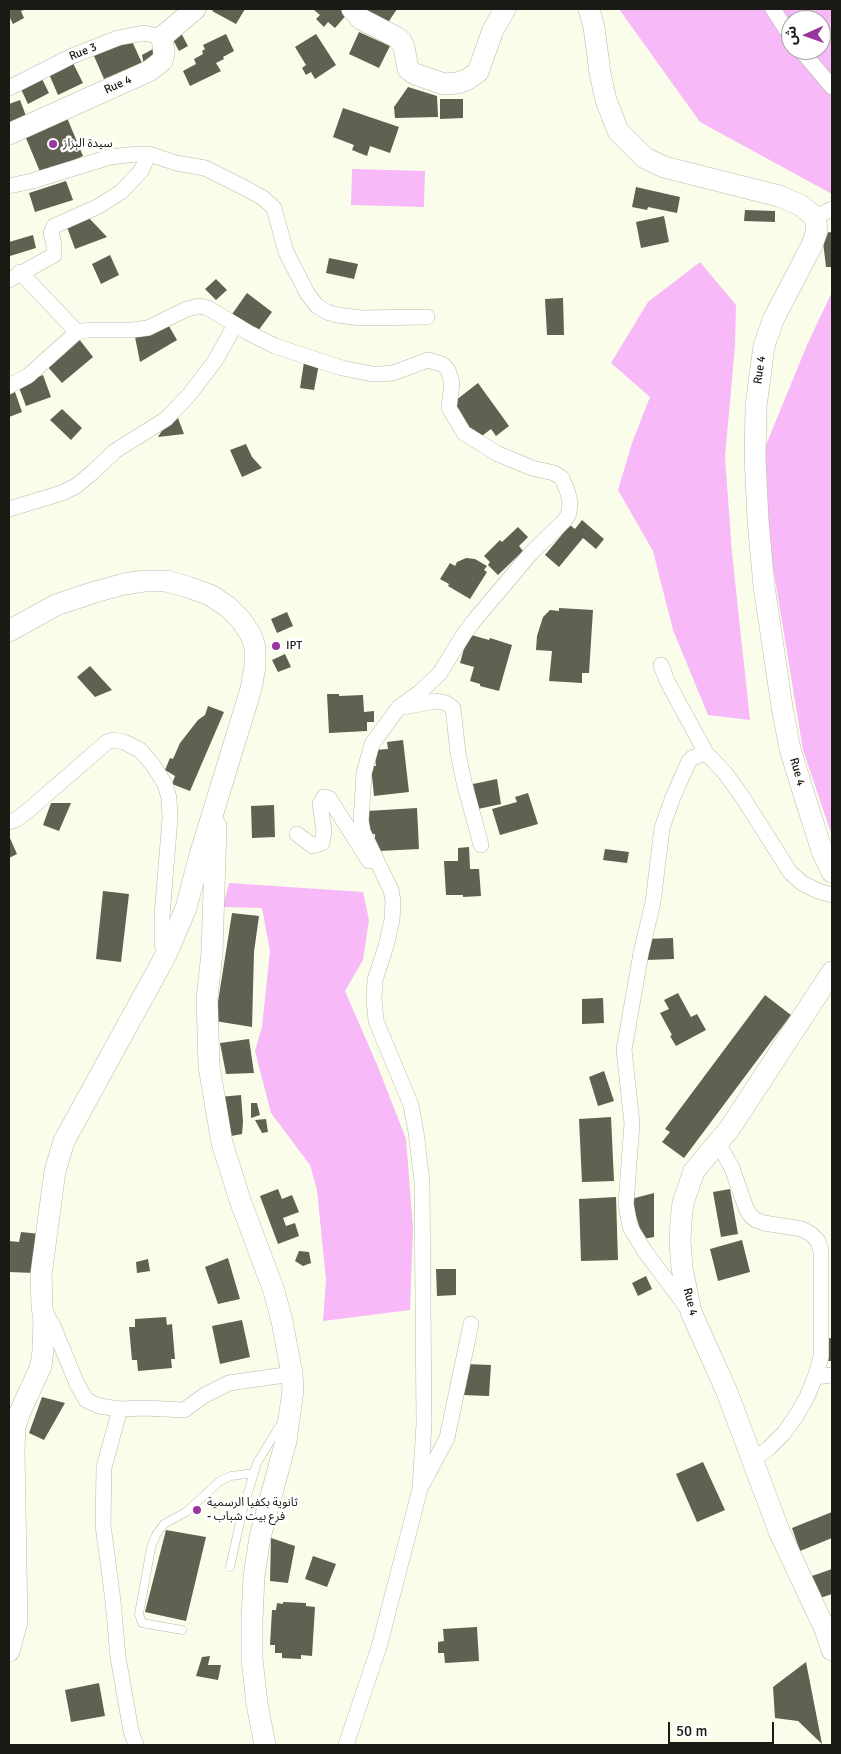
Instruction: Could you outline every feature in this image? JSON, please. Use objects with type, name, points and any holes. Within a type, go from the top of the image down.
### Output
[{"type":"street","points":[[162,37],[196,9]]},
{"type":"street","points":[[352,9],[361,19],[396,37],[401,42],[404,47],[408,69],[415,74],[444,84],[458,83],[478,72],[493,30],[505,9]]},
{"type":"street","name":"Rue 4","points":[[589,9],[594,26],[600,73],[606,100],[618,131],[645,158],[664,167],[779,196],[824,213],[812,245],[773,320],[764,346],[757,398],[755,457],[764,586],[782,707],[790,749],[822,851],[832,872]]},
{"type":"street","points":[[773,9],[781,21]]},
{"type":"street","name":"Rue 3","points":[[9,88],[72,56],[118,38],[144,33],[162,37]]},
{"type":"street","name":"Rue 4","points":[[9,134],[149,71],[162,61],[164,54],[162,37]]},
{"type":"street","points":[[809,60],[832,87]]},
{"type":"street","points":[[9,186],[32,182],[110,157],[137,154],[149,154],[176,163],[205,168],[263,198],[274,208],[286,252],[307,293],[317,306],[337,315],[360,318],[427,317]]},
{"type":"street","points":[[77,332],[14,276],[54,255],[51,233],[54,226],[97,207],[121,192],[141,171],[149,154]]},
{"type":"street","points":[[9,386],[28,376],[77,332],[148,328],[187,309],[199,306],[208,308],[234,325],[275,346],[342,368],[372,374],[393,373],[428,360],[442,364],[448,370],[452,383],[449,408],[464,433],[498,454],[532,468],[554,473],[562,478],[566,485],[570,503],[569,513],[565,520],[532,552],[473,622],[440,673],[420,692],[399,707],[372,744],[364,773],[361,806],[363,832],[391,890],[393,902],[392,920],[375,980],[376,1021],[410,1105],[416,1132],[422,1181],[424,1424],[420,1489],[379,1647],[346,1745]]},
{"type":"street","points":[[9,509],[62,493],[76,486],[115,451],[166,419],[189,395],[215,361],[234,325]]},
{"type":"street","points":[[9,631],[56,605],[124,584],[144,581],[166,581],[188,586],[210,595],[228,607],[252,635],[255,647],[255,666],[251,689],[217,797],[186,908],[166,955],[64,1141],[55,1171],[41,1275],[44,1332],[41,1366],[20,1412],[16,1427],[14,1450],[17,1622],[9,1651]]},
{"type":"street","points":[[661,665],[667,681],[706,753],[725,773],[743,798],[790,872],[802,883],[832,895]]},
{"type":"street","points":[[399,707],[436,701],[446,703],[454,708],[458,753],[481,845]]},
{"type":"street","points":[[9,822],[17,819],[31,808],[107,742],[113,740],[124,742],[140,750],[161,778],[169,798],[170,818],[162,924],[162,943],[166,955]]},
{"type":"street","points":[[691,1312],[646,1253],[630,1227],[626,1204],[632,1123],[624,1050],[640,953],[653,902],[662,828],[689,761],[706,753]]},
{"type":"street","points":[[217,797],[212,953],[207,998],[209,1066],[222,1143],[240,1200],[274,1291],[292,1374],[292,1406],[286,1441],[260,1537],[254,1576],[252,1659],[257,1704],[265,1745]]},
{"type":"street","points":[[297,834],[313,846],[322,843],[324,831],[320,804],[324,798],[329,798],[360,848],[391,890]]},
{"type":"street","name":"Rue 4","points":[[832,972],[762,1080],[718,1143],[694,1171],[683,1203],[681,1220],[681,1256],[691,1312],[727,1392],[779,1531],[829,1627],[832,1650]]},
{"type":"street","points":[[718,1143],[732,1168],[750,1215],[764,1223],[802,1229],[818,1241],[822,1251],[821,1357],[815,1377],[807,1397],[788,1427],[769,1448],[752,1461]]},
{"type":"street","points":[[42,1307],[54,1328],[77,1384],[86,1400],[99,1406],[120,1409],[184,1410],[205,1395],[229,1383],[292,1374]]},
{"type":"street","points":[[420,1489],[447,1438],[471,1324]]},
{"type":"street","points":[[815,1377],[832,1375]]},
{"type":"street","points":[[120,1409],[104,1467],[103,1525],[114,1601],[118,1657],[131,1731],[136,1745]]},
{"type":"lane","points":[[230,1567],[243,1510],[257,1463],[292,1406]]},
{"type":"lane","points":[[182,1630],[142,1623],[139,1614],[151,1548],[156,1535],[164,1524],[186,1512],[220,1481],[231,1476],[254,1474]]},
{"type":"shaded area","points":[[619,9],[832,9],[832,194],[700,122]]},
{"type":"shaded area","points":[[352,169],[425,171],[424,207],[351,205]]},
{"type":"shaded area","points":[[700,262],[736,305],[735,346],[725,457],[732,553],[750,720],[708,715],[673,630],[653,551],[618,490],[632,443],[650,397],[611,363],[648,302]]},
{"type":"shaded area","points":[[832,292],[832,836],[803,750],[766,524],[759,462],[807,345]]},
{"type":"shaded area","points":[[229,883],[363,892],[369,920],[363,960],[345,991],[378,1067],[406,1139],[413,1228],[410,1310],[323,1321],[326,1280],[317,1190],[310,1165],[271,1113],[255,1051],[262,1027],[270,951],[262,908],[223,907]]},
{"type":"building","points":[[9,9],[26,9],[21,11],[24,18],[13,24],[9,16]]},
{"type":"building","points":[[214,9],[245,9],[236,24],[212,11]]},
{"type":"building","points":[[313,9],[345,9],[349,12],[335,28],[328,22],[324,27],[316,19],[320,15]]},
{"type":"building","points":[[364,9],[397,9],[387,24]]},
{"type":"building","points":[[359,32],[390,46],[379,68],[349,54]]},
{"type":"building","points":[[181,33],[188,46],[179,51],[172,38]]},
{"type":"building","points":[[226,34],[234,51],[216,63],[221,71],[190,86],[183,71],[196,64],[194,59],[203,54],[202,51],[205,49],[203,45]]},
{"type":"building","points":[[316,34],[336,65],[315,79],[311,72],[306,75],[302,68],[306,65],[295,47]]},
{"type":"building","points":[[131,39],[142,63],[104,79],[94,56]]},
{"type":"building","points":[[153,49],[158,58],[144,66],[142,55]]},
{"type":"building","points":[[73,63],[83,83],[58,95],[49,74]]},
{"type":"building","points":[[41,77],[49,93],[28,104],[20,87]]},
{"type":"building","points":[[408,87],[437,96],[438,117],[395,118],[394,107]]},
{"type":"building","points":[[440,99],[463,99],[463,118],[440,119]]},
{"type":"building","points":[[20,100],[26,116],[9,123],[9,104]]},
{"type":"building","points":[[343,108],[399,127],[390,153],[370,146],[367,156],[352,150],[354,145],[333,137]]},
{"type":"building","name":"سيدة البزاز","points":[[65,113],[83,156],[41,174],[23,131]]},
{"type":"building","points":[[66,181],[73,200],[35,212],[29,193]]},
{"type":"building","points":[[636,187],[680,197],[677,213],[648,207],[647,210],[632,207]]},
{"type":"building","points":[[745,210],[775,211],[775,222],[744,221]]},
{"type":"building","points":[[664,216],[669,242],[641,248],[636,222]]},
{"type":"building","points":[[89,218],[107,237],[75,249],[67,227]]},
{"type":"building","points":[[832,232],[832,267],[826,267],[822,233]]},
{"type":"building","points":[[33,235],[36,248],[10,256],[9,242]]},
{"type":"building","points":[[110,255],[119,275],[101,284],[92,264]]},
{"type":"building","points":[[329,258],[358,264],[354,279],[326,273]]},
{"type":"building","points":[[216,279],[227,290],[216,300],[205,289]]},
{"type":"building","points":[[247,293],[272,312],[255,335],[230,317]]},
{"type":"building","points":[[563,298],[564,335],[547,335],[545,299]]},
{"type":"building","points":[[165,319],[177,340],[140,362],[135,337]]},
{"type":"building","points":[[79,339],[93,357],[62,383],[47,366]]},
{"type":"building","points":[[304,362],[319,364],[314,390],[300,388]]},
{"type":"building","points":[[43,375],[51,397],[26,406],[18,385]]},
{"type":"building","points":[[478,383],[509,426],[496,436],[491,429],[478,439],[451,404]]},
{"type":"building","points":[[15,392],[22,412],[9,417],[9,395]]},
{"type":"building","points":[[62,409],[82,428],[71,440],[50,420]]},
{"type":"building","points":[[171,416],[178,418],[184,434],[158,437]]},
{"type":"building","points":[[246,444],[252,457],[262,468],[242,477],[230,450]]},
{"type":"building","points":[[582,520],[604,539],[596,549],[583,538],[559,567],[545,555],[570,525],[575,529]]},
{"type":"building","points":[[518,527],[528,537],[519,546],[523,551],[498,575],[488,565],[490,562],[484,556],[500,540],[502,542]]},
{"type":"building","points":[[466,558],[475,559],[487,566],[484,570],[487,572],[470,599],[440,579],[450,563],[455,566],[457,562]]},
{"type":"building","points":[[559,608],[593,610],[589,673],[582,673],[582,683],[549,681],[552,651],[536,650],[537,636],[543,617],[550,610],[559,611]]},
{"type":"building","points":[[287,612],[293,626],[277,633],[271,619]]},
{"type":"building","points":[[468,634],[512,645],[499,691],[470,681],[474,667],[460,663]]},
{"type":"building","points":[[285,654],[291,667],[278,672],[272,660]]},
{"type":"building","points":[[90,666],[112,690],[95,697],[77,677]]},
{"type":"building","points":[[327,694],[339,694],[339,696],[363,695],[364,712],[374,711],[374,722],[367,722],[367,731],[329,733]]},
{"type":"building","points":[[208,706],[224,712],[190,791],[172,784],[175,776],[165,770],[170,758],[173,759],[180,743],[198,720],[205,715]]},
{"type":"building","points":[[403,740],[409,792],[374,796],[371,766],[376,766],[374,750],[388,749],[387,742]]},
{"type":"building","points":[[497,779],[501,804],[478,809],[473,784]]},
{"type":"building","points":[[528,793],[538,824],[500,835],[492,809],[517,802],[515,797]]},
{"type":"building","points":[[51,803],[71,803],[59,831],[43,825]]},
{"type":"building","points":[[274,805],[275,837],[252,838],[251,806]]},
{"type":"building","points":[[417,808],[419,849],[379,851],[378,845],[375,845],[375,834],[368,835],[367,811]]},
{"type":"building","points":[[9,836],[17,854],[9,858]]},
{"type":"building","points":[[469,847],[470,869],[479,869],[481,896],[463,897],[463,895],[446,895],[444,861],[458,861],[458,848]]},
{"type":"building","points":[[605,849],[629,852],[627,863],[603,860]]},
{"type":"building","points":[[103,891],[129,894],[121,962],[96,959]]},
{"type":"building","points":[[232,913],[259,916],[254,952],[252,1027],[215,1021]]},
{"type":"building","points":[[673,938],[674,959],[646,960],[645,939]]},
{"type":"building","points":[[678,993],[691,1017],[697,1014],[706,1030],[676,1046],[660,1013],[669,1009],[664,1000]]},
{"type":"building","points":[[765,995],[791,1015],[684,1158],[662,1142],[670,1132],[665,1129]]},
{"type":"building","points":[[603,998],[604,1023],[582,1024],[582,999]]},
{"type":"building","points":[[249,1039],[254,1073],[226,1074],[220,1043]]},
{"type":"building","points":[[604,1071],[614,1101],[598,1106],[589,1077]]},
{"type":"building","points":[[241,1095],[242,1134],[231,1136],[219,1097]]},
{"type":"building","points":[[251,1103],[257,1103],[260,1115],[251,1118]]},
{"type":"building","points":[[611,1117],[614,1181],[582,1182],[579,1119]]},
{"type":"building","points":[[266,1119],[268,1132],[262,1133],[255,1120]]},
{"type":"building","points":[[278,1189],[282,1199],[292,1195],[299,1212],[283,1218],[286,1226],[295,1223],[299,1236],[278,1244],[260,1196]]},
{"type":"building","points":[[730,1189],[738,1234],[721,1237],[713,1192]]},
{"type":"building","points":[[654,1193],[654,1237],[643,1239],[631,1199]]},
{"type":"building","points":[[616,1197],[618,1260],[581,1261],[579,1199]]},
{"type":"building","points":[[21,1232],[40,1234],[34,1273],[9,1272],[9,1241],[19,1242]]},
{"type":"building","points":[[742,1240],[750,1272],[718,1281],[710,1249]]},
{"type":"building","points":[[299,1251],[309,1252],[311,1263],[303,1266],[295,1261]]},
{"type":"building","points":[[228,1258],[240,1299],[218,1304],[205,1267]]},
{"type":"building","points":[[148,1259],[150,1271],[137,1273],[136,1262]]},
{"type":"building","points":[[436,1269],[456,1269],[456,1295],[437,1296]]},
{"type":"building","points":[[646,1276],[652,1289],[638,1296],[632,1283]]},
{"type":"building","points":[[166,1317],[167,1325],[172,1324],[175,1359],[171,1359],[172,1368],[138,1371],[137,1360],[132,1360],[129,1327],[135,1327],[135,1319]]},
{"type":"building","points":[[242,1320],[250,1357],[220,1364],[212,1326]]},
{"type":"building","points":[[832,1338],[832,1361],[823,1361],[822,1339]]},
{"type":"building","points":[[465,1364],[491,1365],[489,1396],[463,1395]]},
{"type":"building","points":[[42,1397],[65,1403],[44,1440],[29,1433]]},
{"type":"building","points":[[703,1462],[725,1510],[697,1522],[676,1474]]},
{"type":"building","points":[[832,1512],[832,1538],[800,1551],[792,1528]]},
{"type":"building","points":[[166,1530],[206,1537],[186,1621],[145,1612]]},
{"type":"building","points":[[271,1538],[295,1546],[288,1583],[270,1581]]},
{"type":"building","points":[[313,1556],[336,1564],[327,1587],[305,1579]]},
{"type":"building","points":[[832,1569],[832,1594],[817,1599],[809,1577]]},
{"type":"building","points":[[283,1602],[306,1603],[306,1606],[315,1607],[312,1656],[301,1655],[301,1659],[282,1658],[282,1653],[275,1653],[275,1645],[270,1645],[272,1610],[276,1610],[277,1603],[283,1604]]},
{"type":"building","points":[[477,1627],[479,1661],[445,1663],[444,1653],[438,1653],[438,1642],[444,1641],[443,1629]]},
{"type":"building","points":[[210,1656],[208,1665],[221,1665],[218,1680],[196,1676],[202,1657]]},
{"type":"building","points":[[806,1662],[822,1744],[798,1721],[775,1718],[773,1687]]},
{"type":"building","points":[[99,1683],[105,1716],[71,1722],[65,1690]]},
{"type":"place","name":"سيدة البزاز","points":[[53,144]]},
{"type":"place","name":"IPT","points":[[276,646]]},
{"type":"place","name":"ثانوية بكفيا الرسمية - فرع بيت شباب","points":[[197,1510]]}]
